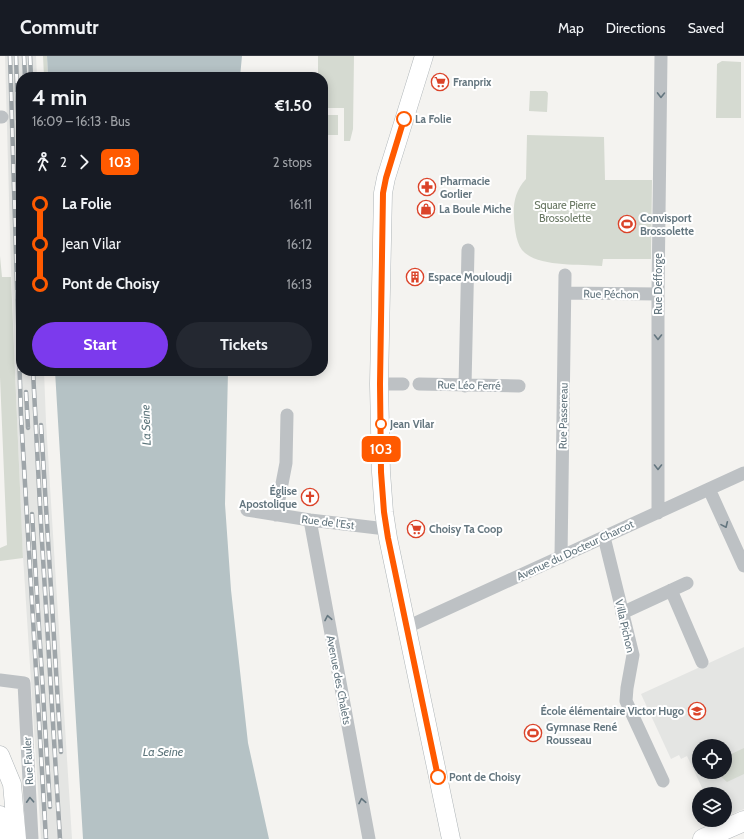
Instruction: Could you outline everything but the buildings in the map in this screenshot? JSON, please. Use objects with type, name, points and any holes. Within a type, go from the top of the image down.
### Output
[{"type":"main road","points":[[424,56],[386,178],[383,193],[380,384],[381,472],[386,529],[451,839]]},
{"type":"main road","points":[[0,755],[12,784],[17,839]]},
{"type":"main road","points":[[0,815],[2,839]]},
{"type":"main road","points":[[703,839],[744,821]]},
{"type":"main road","points":[[720,839],[744,824]]},
{"type":"street","name":"Rue Defforge","points":[[658,512],[658,294],[661,56]]},
{"type":"street","points":[[465,386],[468,250]]},
{"type":"street","name":"Rue Passereau","points":[[560,557],[565,275]]},
{"type":"street","name":"Rue Péchon","points":[[565,293],[658,294]]},
{"type":"street","points":[[380,384],[403,384]]},
{"type":"street","name":"Rue Léo Ferré","points":[[419,384],[519,386]]},
{"type":"street","points":[[276,515],[286,463],[287,415]]},
{"type":"street","name":"Avenue du Docteur Charcot","points":[[407,627],[744,473]]},
{"type":"street","points":[[709,489],[744,566]]},
{"type":"street","name":"Rue de l'Est","points":[[248,510],[310,520],[386,529]]},
{"type":"street","name":"Avenue des Chalets","points":[[310,520],[369,839]]},
{"type":"street","name":"Villa Pichon","points":[[604,537],[633,655],[626,701],[663,781]]},
{"type":"street","points":[[622,613],[687,583]]},
{"type":"street","points":[[671,590],[702,662]]},
{"type":"street","name":"Rue Fauler","points":[[0,680],[24,683],[32,839]]},
{"type":"shaded area","points":[[5,56],[36,56],[37,72],[16,72],[16,376],[44,376],[72,839],[41,839],[22,540],[11,269]]},
{"type":"shaded area","name":"École élémentaire Victor Hugo","points":[[744,647],[744,809],[732,814],[732,787],[702,787],[698,779],[732,779],[732,739],[692,739],[692,767],[687,756],[681,759],[679,755],[671,759],[641,694]]},
{"type":"green space","points":[[43,56],[47,56],[48,72],[44,72]]},
{"type":"green space","points":[[318,56],[354,56],[353,129],[350,141],[344,141],[344,108],[328,108],[328,72],[318,72]]},
{"type":"green space","points":[[722,61],[741,62],[741,118],[716,118],[717,64]]},
{"type":"green space","points":[[530,91],[546,91],[548,93],[547,112],[529,111]]},
{"type":"green space","points":[[328,115],[338,115],[338,135],[328,135]]},
{"type":"green space","name":"Square Pierre Brossolette","points":[[527,135],[604,137],[605,180],[652,180],[651,259],[603,259],[602,266],[572,265],[541,261],[522,250],[516,237],[514,202],[519,188],[526,179]]},
{"type":"green space","points":[[0,256],[2,277],[11,277],[23,558],[0,561],[0,548],[7,545],[0,377]]},
{"type":"green space","points":[[744,748],[744,774],[727,782],[724,779],[732,779],[732,754]]},
{"type":"water","points":[[47,56],[242,56],[240,72],[48,72]]},
{"type":"water","name":"La Seine","points":[[55,376],[228,376],[225,504],[231,590],[248,743],[269,839],[83,839]]},
{"type":"railway","points":[[10,56],[16,252]]},
{"type":"railway","points":[[16,56],[16,72]]},
{"type":"railway","points":[[24,56],[25,72]]},
{"type":"railway","points":[[30,56],[31,72]]},
{"type":"railway","points":[[20,376],[46,839]]},
{"type":"railway","points":[[33,376],[60,839]]},
{"type":"railway","points":[[26,392],[28,428]]},
{"type":"railway","points":[[41,425],[61,752]]},
{"type":"railway","points":[[32,514],[50,807]]},
{"type":"bus line","name":"103","points":[[404,119],[386,178],[383,193],[380,375],[381,472],[386,529],[438,777]]},
{"type":"place","name":"Franprix","points":[[440,82]]},
{"type":"place","name":"La Folie","points":[[404,119]]},
{"type":"place","name":"Pharmacie Gorlier","points":[[427,187]]},
{"type":"place","name":"La Boule Miche","points":[[426,209]]},
{"type":"place","name":"Convisport Brossolette","points":[[627,224]]},
{"type":"place","name":"Espace Mouloudji","points":[[415,277]]},
{"type":"place","name":"Jean Vilar","points":[[381,424]]},
{"type":"place","name":"Église Apostolique","points":[[310,497]]},
{"type":"place","name":"Choisy Ta Coop","points":[[416,529]]},
{"type":"place","name":"École élémentaire Victor Hugo","points":[[697,711]]},
{"type":"place","name":"Gymnase René Rousseau","points":[[533,733]]},
{"type":"place","name":"Pont de Choisy","points":[[438,777]]}]
